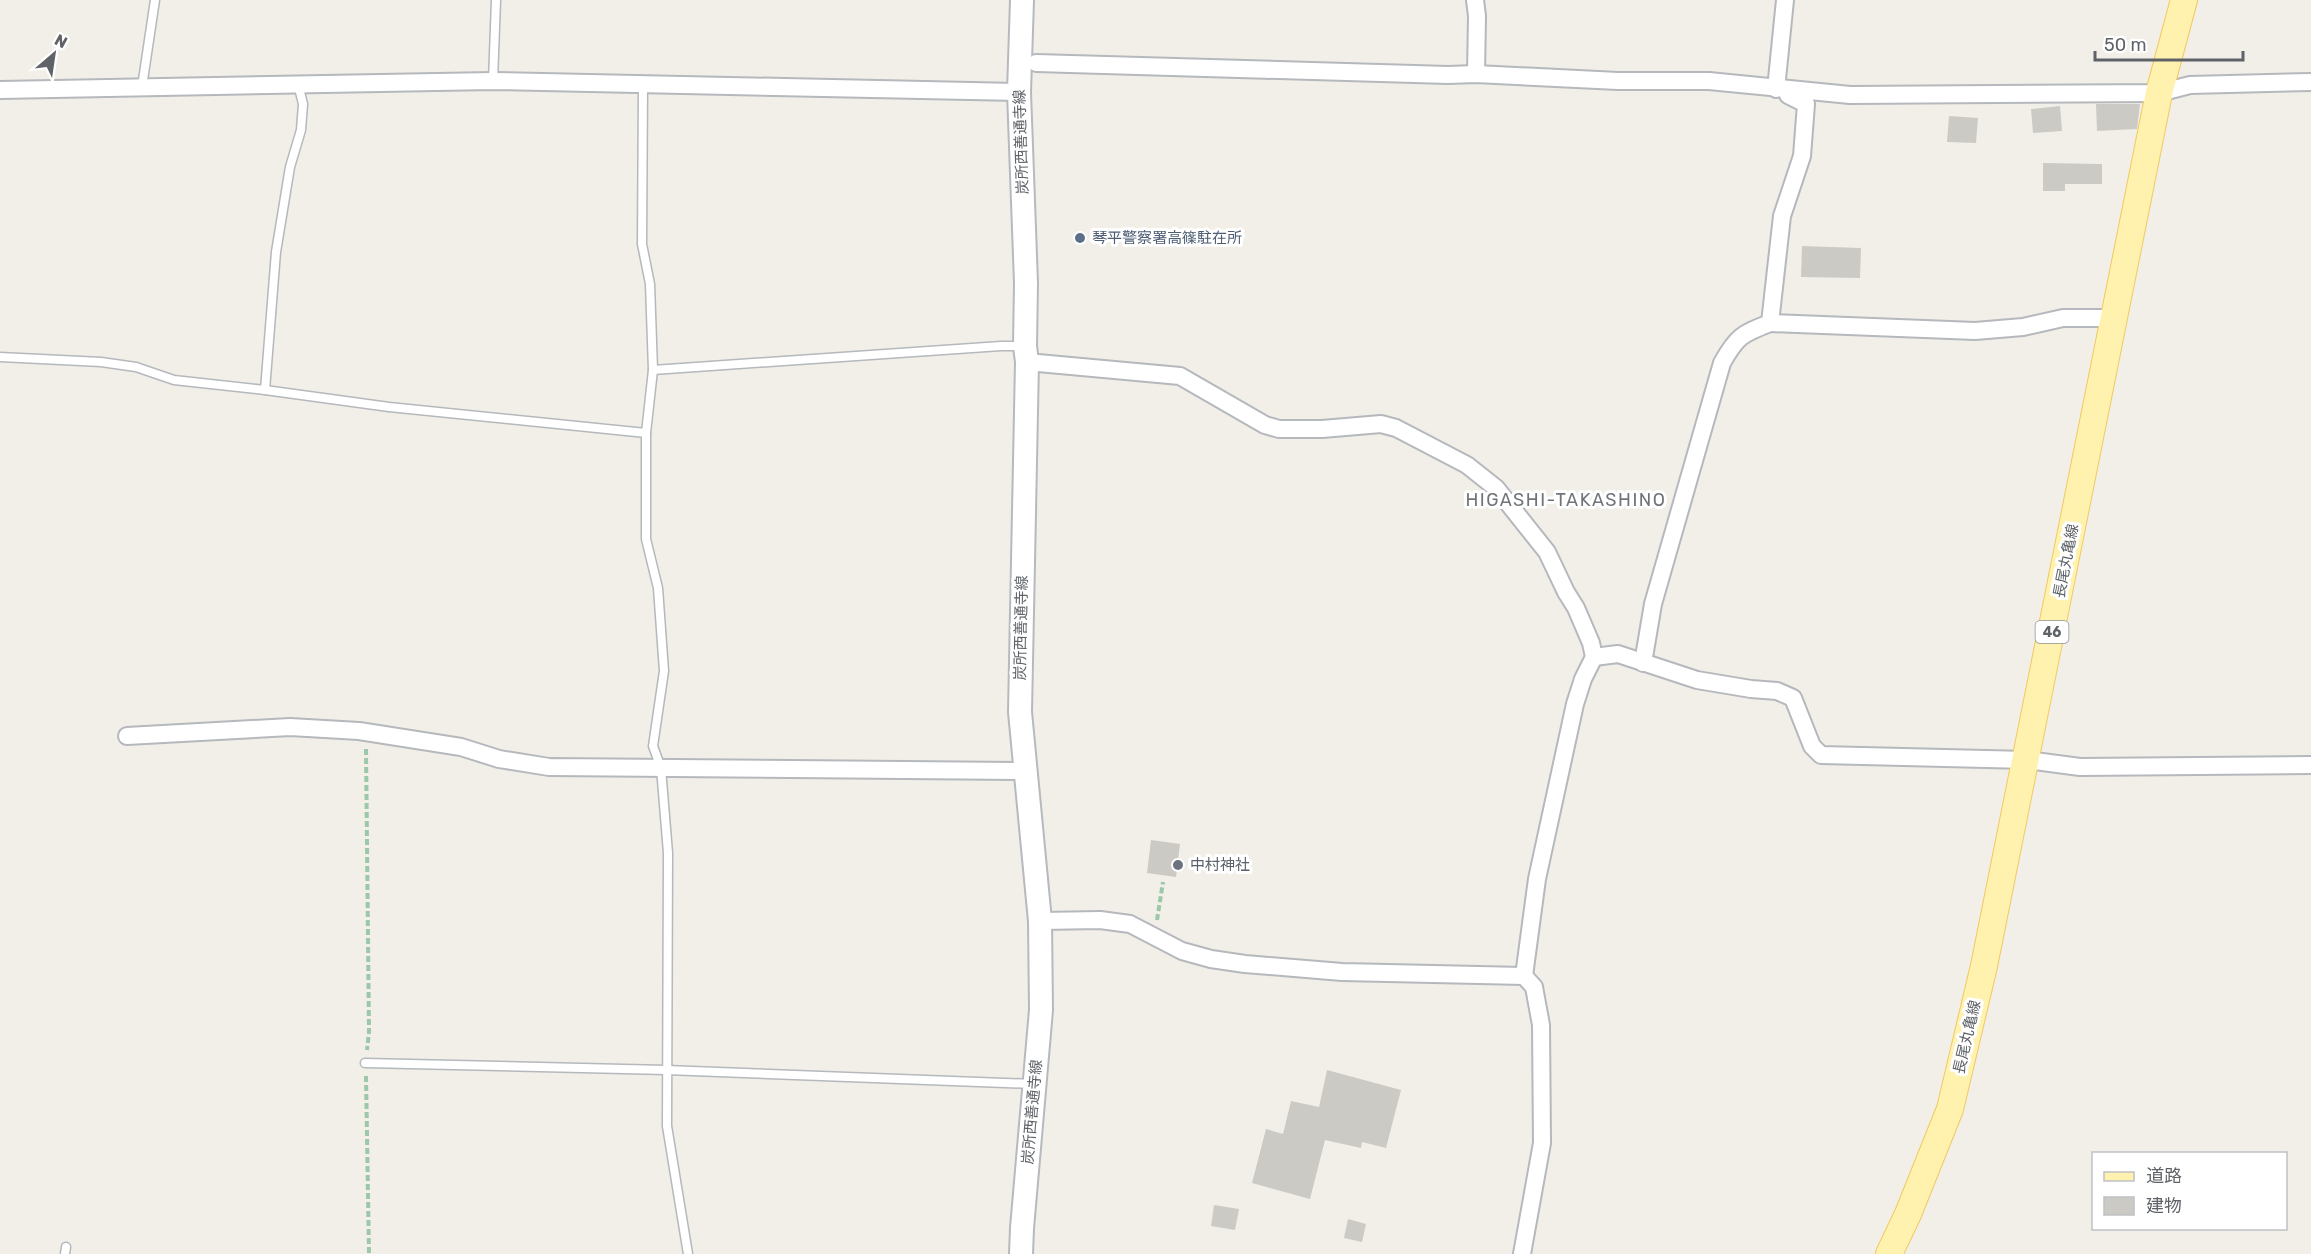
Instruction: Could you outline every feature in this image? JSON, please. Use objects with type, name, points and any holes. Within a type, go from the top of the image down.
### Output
[{"type":"main road","name":"炭所西善通寺線","points":[[1021,1254],[1041,1010],[1040,921],[1020,712],[1026,354],[1026,284],[1019,92],[1022,0]]},
{"type":"main road","name":"長尾丸亀線","points":[[1889,1254],[1908,1214],[1950,1109],[1984,966],[2159,93],[2184,0]]},
{"type":"street","points":[[1474,0],[1477,16],[1476,74]]},
{"type":"street","points":[[1776,89],[1785,0]]},
{"type":"street","points":[[1036,63],[1476,74],[1618,81],[1709,81],[1850,95],[2159,93],[2190,85],[2311,82]]},
{"type":"street","points":[[0,90],[493,81],[1019,92]]},
{"type":"street","points":[[1770,323],[1782,216],[1802,156],[1806,104],[1776,89]]},
{"type":"street","points":[[1643,663],[1653,604],[1722,363],[1731,346],[1742,335],[1770,323],[1975,331],[2023,327],[2063,318],[2115,318]]},
{"type":"street","points":[[1026,354],[1180,376],[1264,425],[1279,429],[1322,429],[1382,424],[1396,428],[1467,465],[1496,488],[1532,531],[1547,552],[1576,608],[1591,643],[1594,657],[1583,679],[1575,705],[1537,879],[1524,976]]},
{"type":"street","points":[[1594,657],[1618,654],[1697,680],[1751,689],[1777,690],[1793,698],[1812,746],[1821,755],[2027,760],[2080,767],[2311,765]]},
{"type":"street","points":[[127,736],[290,727],[348,730],[461,747],[499,759],[549,767],[1026,771]]},
{"type":"street","points":[[1040,921],[1100,920],[1130,924],[1182,951],[1211,959],[1245,964],[1342,972],[1524,976],[1534,987],[1541,1025],[1542,1143],[1522,1254]]},
{"type":"lane","points":[[142,87],[155,0]]},
{"type":"lane","points":[[493,81],[495,0]]},
{"type":"lane","points":[[266,390],[276,252],[290,167],[301,130],[303,104],[298,84]]},
{"type":"lane","points":[[643,84],[642,244],[650,284],[653,370],[646,432],[646,539],[658,588],[664,671],[652,746],[661,768],[668,853],[667,1126],[688,1254]]},
{"type":"lane","points":[[653,370],[1001,346],[1026,354]]},
{"type":"lane","points":[[0,357],[101,362],[136,367],[174,381],[266,390],[389,407],[646,432]]},
{"type":"lane","points":[[365,1063],[666,1070],[1035,1084]]},
{"type":"path","points":[[366,748],[369,1032],[365,1063],[369,1254]]},
{"type":"path","points":[[1155,936],[1163,882]]},
{"type":"building","points":[[2096,104],[2140,104],[2137,129],[2097,131]]},
{"type":"building","points":[[2060,106],[2062,131],[2033,133],[2031,109]]},
{"type":"building","points":[[1949,116],[1978,118],[1976,143],[1947,142]]},
{"type":"building","points":[[2043,163],[2102,164],[2102,184],[2065,184],[2065,191],[2043,191]]},
{"type":"building","points":[[1802,246],[1861,248],[1860,278],[1801,277]]},
{"type":"building","points":[[1151,840],[1180,844],[1176,877],[1147,873]]},
{"type":"building","points":[[1327,1070],[1401,1090],[1386,1148],[1362,1142],[1361,1148],[1325,1140],[1310,1199],[1252,1183],[1266,1129],[1283,1134],[1291,1101],[1319,1107]]},
{"type":"building","points":[[1214,1205],[1239,1209],[1235,1230],[1211,1226]]},
{"type":"building","points":[[1348,1219],[1366,1224],[1362,1242],[1344,1238]]},
{"type":"place","name":"琴平警察署高篠駐在所","points":[[1080,238]]},
{"type":"place","name":"中村神社","points":[[1178,865]]},
{"type":"district","name":"HIGASHI-TAKASHINO","points":[[1566,500]]}]
